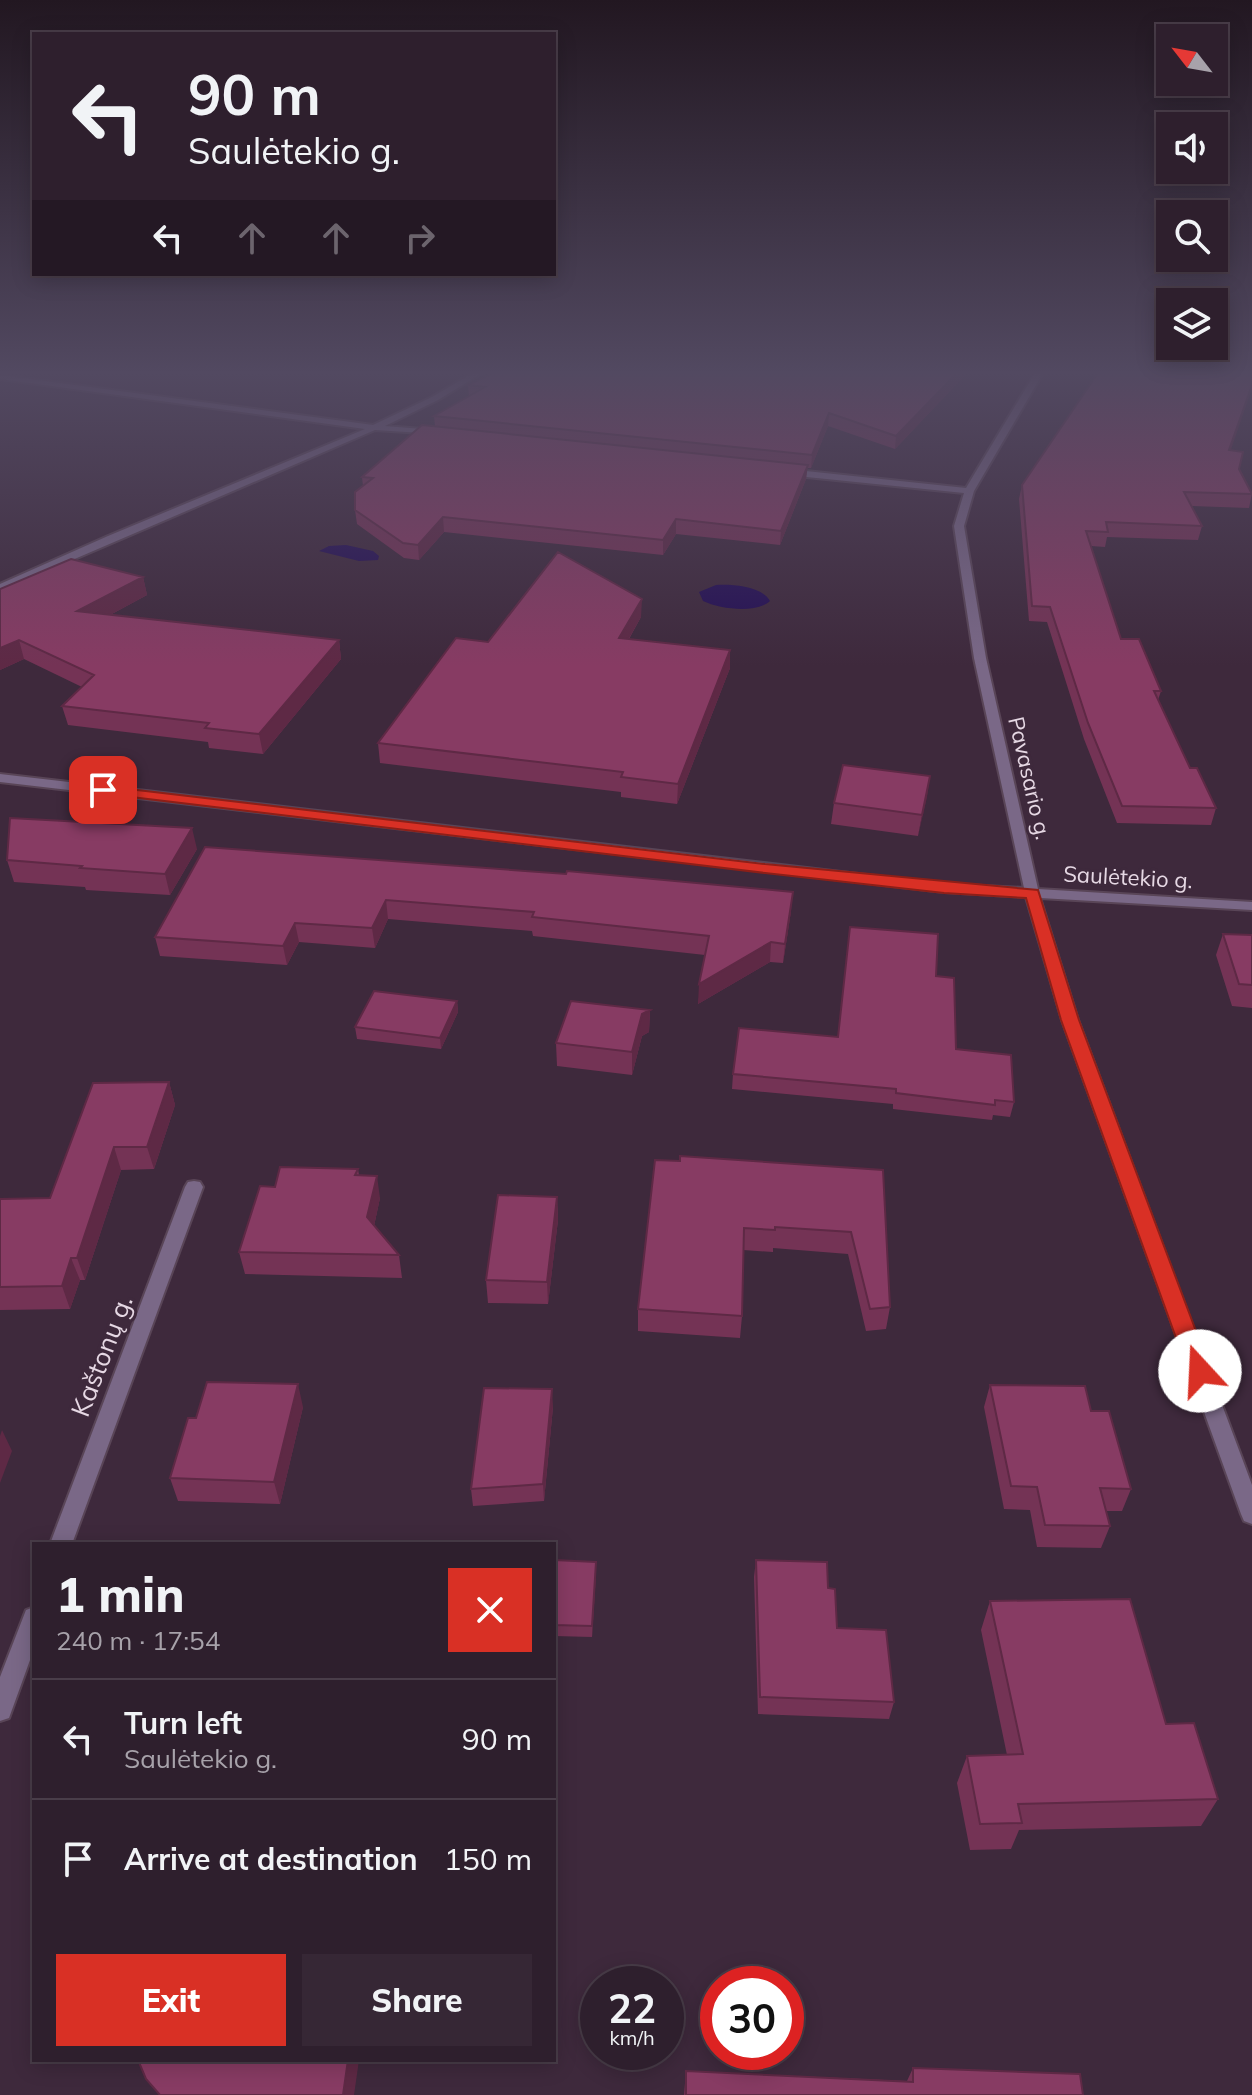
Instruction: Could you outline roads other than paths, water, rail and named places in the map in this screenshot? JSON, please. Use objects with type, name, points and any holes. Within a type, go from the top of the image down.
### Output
[{"type":"street","points":[[0,588],[116,534],[275,471]]},
{"type":"street","name":"Pavasario g.","points":[[981,471],[969,491],[959,526],[980,658],[1032,894],[1070,1020],[1252,1514]]},
{"type":"street","points":[[784,472],[969,491]]},
{"type":"street","name":"Saulėtekio g.","points":[[0,778],[944,888],[1252,906]]},
{"type":"street","name":"Kaštonų g.","points":[[62,1542],[194,1187]]},
{"type":"street","points":[[0,1709],[32,1623]]}]
